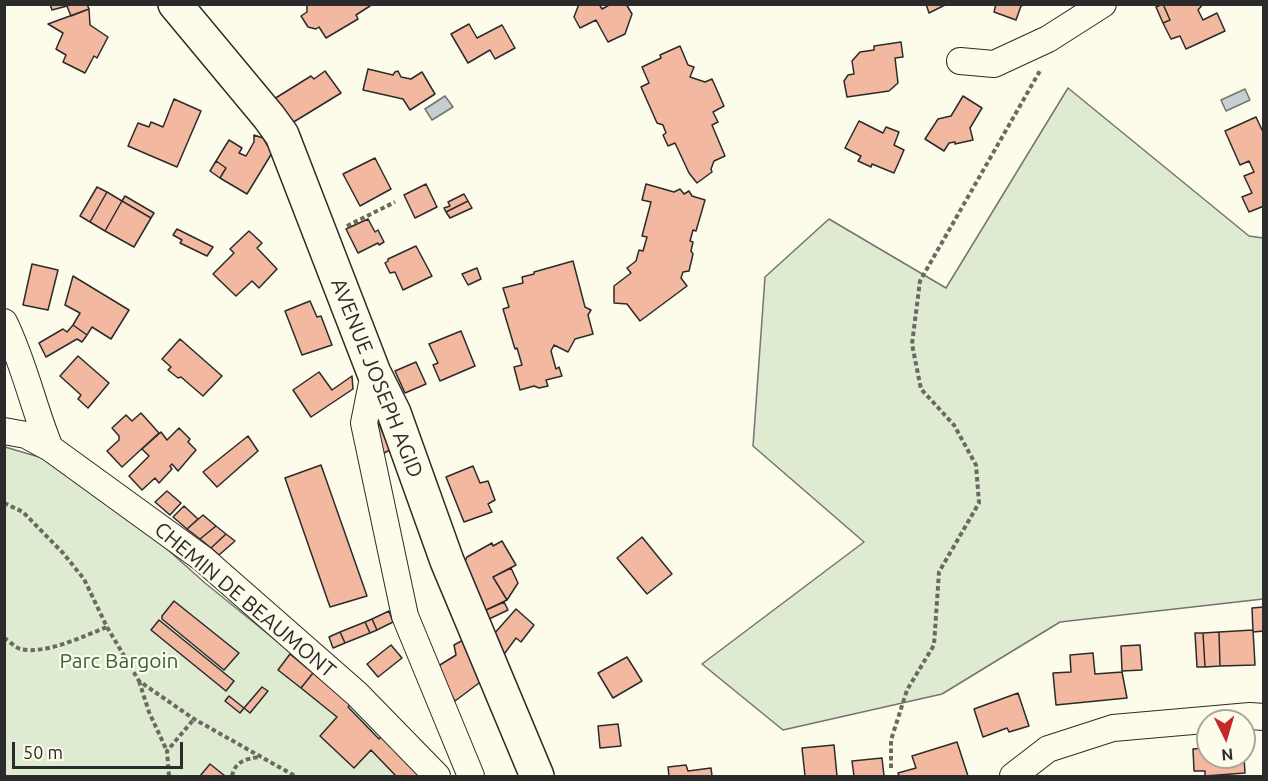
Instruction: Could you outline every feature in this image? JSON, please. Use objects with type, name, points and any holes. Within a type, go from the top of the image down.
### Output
[{"type":"main road","name":"AVENUE JOSEPH AGID","points":[[175,4],[282,135],[374,374],[394,413],[447,561],[537,777]]},
{"type":"street","points":[[960,61],[994,64],[1048,39],[1102,4]]},
{"type":"street","points":[[4,322],[12,338],[37,417],[50,448]]},
{"type":"street","points":[[374,374],[364,423],[405,616],[471,777]]},
{"type":"street","name":"CHEMIN DE BEAUMONT","points":[[4,431],[26,435],[50,448],[203,559],[357,694],[437,777]]},
{"type":"street","points":[[1013,777],[1048,750],[1113,728],[1250,716],[1263,717]]},
{"type":"path","points":[[891,768],[891,740],[907,690],[934,645],[939,572],[979,503],[976,465],[954,425],[921,389],[912,344],[920,281],[1044,64],[1048,39]]},
{"type":"path","points":[[322,238],[395,202]]},
{"type":"path","points":[[4,503],[23,512],[63,553],[84,579],[107,627],[139,681],[149,712],[168,751],[169,777]]},
{"type":"path","points":[[4,638],[19,649],[39,649],[63,644],[107,627]]},
{"type":"path","points":[[139,681],[194,719],[295,777]]},
{"type":"path","points":[[168,751],[194,719]]},
{"type":"path","points":[[232,777],[236,765],[243,760],[260,757]]},
{"type":"green space","points":[[1068,88],[1249,236],[1263,238],[1263,599],[1060,622],[942,694],[783,730],[702,664],[864,542],[753,446],[765,277],[829,219],[946,288]]},
{"type":"green space","name":"Parc Bargoin","points":[[5,447],[56,462],[109,497],[205,583],[352,702],[421,776],[5,776]]},
{"type":"shaded area","points":[[1245,89],[1250,100],[1226,111],[1221,100]]},
{"type":"shaded area","points":[[445,96],[453,107],[432,120],[425,109]]},
{"type":"building","points":[[50,4],[87,4],[89,9],[71,16],[67,6],[52,10]]},
{"type":"building","points":[[307,4],[370,4],[370,6],[356,15],[358,19],[326,38],[319,27],[316,29],[308,27],[301,16],[307,12]]},
{"type":"building","points":[[579,4],[599,4],[602,9],[611,4],[626,4],[632,14],[625,34],[608,42],[596,20],[580,28],[574,17]]},
{"type":"building","points":[[926,4],[947,4],[929,13]]},
{"type":"building","points":[[996,4],[1026,4],[1021,6],[1016,20],[994,12]]},
{"type":"building","points":[[1163,4],[1170,20],[1163,23],[1156,7]]},
{"type":"building","points":[[1163,4],[1203,4],[1198,10],[1203,20],[1217,13],[1225,31],[1186,49],[1180,36],[1171,39],[1163,23],[1170,20]]},
{"type":"building","points":[[89,9],[90,25],[108,37],[97,58],[94,56],[85,73],[63,62],[66,55],[56,49],[63,33],[48,24]]},
{"type":"building","points":[[469,24],[477,38],[502,25],[515,48],[495,59],[490,50],[468,63],[451,34]]},
{"type":"building","points":[[901,42],[903,57],[895,58],[898,83],[889,91],[847,97],[844,81],[848,75],[854,74],[852,61],[860,52],[874,50],[874,46]]},
{"type":"building","points":[[680,46],[688,65],[694,67],[690,77],[705,82],[712,79],[724,106],[713,112],[718,122],[712,125],[725,156],[714,161],[712,172],[697,183],[689,173],[675,143],[668,146],[663,135],[666,133],[663,125],[657,123],[641,87],[649,83],[642,67]]},
{"type":"building","points":[[368,69],[393,75],[398,71],[401,77],[411,79],[422,72],[435,94],[410,110],[403,99],[363,90]]},
{"type":"building","points":[[325,71],[341,93],[292,123],[274,99],[311,76],[314,79]]},
{"type":"building","points":[[963,96],[982,108],[970,128],[973,140],[949,143],[944,151],[925,139],[938,119],[951,116]]},
{"type":"building","points":[[174,99],[201,111],[177,167],[128,146],[138,123],[149,127],[151,122],[163,127]]},
{"type":"building","points":[[1256,117],[1264,134],[1264,206],[1249,212],[1242,197],[1252,193],[1244,176],[1254,172],[1249,161],[1240,165],[1225,131]]},
{"type":"building","points":[[859,121],[883,133],[886,127],[899,132],[894,145],[904,150],[894,173],[858,161],[861,156],[845,148]]},
{"type":"building","points":[[254,135],[263,138],[272,153],[247,194],[220,178],[226,168],[216,161],[229,140],[242,148],[239,153],[246,156],[254,142]]},
{"type":"building","points":[[375,158],[391,189],[360,206],[343,174]]},
{"type":"building","points":[[216,161],[226,168],[220,178],[210,171]]},
{"type":"building","points":[[426,184],[437,207],[415,218],[404,195]]},
{"type":"building","points":[[646,184],[674,192],[680,189],[684,194],[689,191],[692,196],[705,200],[696,231],[693,230],[690,241],[693,242],[691,251],[693,254],[689,271],[683,272],[681,278],[687,286],[640,321],[627,304],[614,303],[614,286],[631,273],[627,268],[636,261],[639,250],[643,251],[647,237],[642,236],[651,202],[642,200]]},
{"type":"building","points":[[97,187],[107,192],[90,222],[80,216]]},
{"type":"building","points":[[107,192],[122,201],[105,231],[90,222]]},
{"type":"building","points":[[464,194],[468,201],[446,212],[444,208],[450,206],[448,202]]},
{"type":"building","points":[[125,196],[154,213],[151,218],[122,201]]},
{"type":"building","points":[[122,201],[151,218],[134,247],[105,231]]},
{"type":"building","points":[[468,201],[472,208],[450,218],[446,212]]},
{"type":"building","points":[[368,219],[375,232],[378,230],[384,242],[358,253],[346,229]]},
{"type":"building","points":[[177,229],[213,247],[207,256],[180,243],[182,240],[173,235]]},
{"type":"building","points":[[249,231],[262,243],[257,248],[277,269],[259,288],[252,281],[236,296],[213,274],[234,253],[230,249]]},
{"type":"building","points":[[416,246],[432,276],[403,290],[395,272],[390,273],[385,263],[388,259]]},
{"type":"building","points":[[573,261],[585,307],[591,310],[588,315],[593,334],[575,339],[568,352],[554,345],[551,351],[556,369],[559,367],[562,376],[546,380],[548,386],[539,388],[534,386],[520,390],[514,367],[522,365],[503,309],[509,307],[503,288],[523,283],[522,277],[534,274],[534,272]]},
{"type":"building","points":[[32,264],[58,270],[48,310],[23,305]]},
{"type":"building","points":[[477,268],[481,279],[468,285],[462,274]]},
{"type":"building","points":[[73,276],[129,310],[111,339],[92,327],[87,335],[73,325],[80,313],[65,305]]},
{"type":"building","points":[[310,301],[317,317],[321,316],[332,345],[302,355],[285,311]]},
{"type":"building","points":[[73,325],[87,335],[82,342],[77,339],[46,357],[39,343],[63,329],[67,332]]},
{"type":"building","points":[[461,331],[475,366],[440,381],[433,365],[438,363],[429,344]]},
{"type":"building","points":[[180,339],[222,376],[203,396],[181,377],[178,378],[168,370],[171,367],[162,359]]},
{"type":"building","points":[[78,356],[109,383],[88,408],[78,399],[81,395],[60,376]]},
{"type":"building","points":[[416,362],[426,384],[405,393],[395,371]]},
{"type":"building","points":[[319,372],[332,390],[352,376],[353,389],[311,417],[293,390]]},
{"type":"building","points":[[141,413],[159,433],[122,467],[107,451],[119,440],[119,436],[112,428],[126,415],[132,421]]},
{"type":"building","points":[[379,424],[390,450],[380,455],[375,425]]},
{"type":"building","points":[[179,428],[190,439],[188,442],[196,450],[178,471],[172,464],[170,466],[172,469],[159,483],[155,478],[142,490],[129,476],[149,456],[142,449],[161,432],[167,440]]},
{"type":"building","points":[[248,436],[258,451],[217,487],[203,472]]},
{"type":"building","points":[[321,465],[367,596],[330,607],[285,478]]},
{"type":"building","points":[[473,466],[480,483],[488,481],[495,500],[488,504],[492,512],[464,522],[446,477]]},
{"type":"building","points":[[167,491],[181,503],[170,515],[155,502]]},
{"type":"building","points":[[184,506],[198,519],[187,529],[173,517]]},
{"type":"building","points":[[203,515],[216,526],[200,539],[187,529]]},
{"type":"building","points":[[216,526],[226,534],[211,548],[200,539]]},
{"type":"building","points":[[226,534],[235,541],[219,555],[211,548]]},
{"type":"building","points":[[642,537],[672,574],[647,594],[617,558]]},
{"type":"building","points":[[502,541],[516,565],[493,577],[507,600],[484,611],[464,563],[467,557],[492,543],[493,546]]},
{"type":"building","points":[[511,568],[518,583],[507,600],[493,577]]},
{"type":"building","points":[[174,601],[239,653],[224,670],[162,619]]},
{"type":"building","points":[[504,602],[508,610],[487,620],[484,611]]},
{"type":"building","points":[[1264,607],[1264,631],[1253,632],[1252,608]]},
{"type":"building","points":[[516,609],[534,625],[521,642],[516,638],[502,657],[493,635]]},
{"type":"building","points":[[389,611],[393,622],[377,630],[372,619]]},
{"type":"building","points":[[372,619],[377,630],[370,633],[365,622]]},
{"type":"building","points":[[159,620],[234,681],[226,691],[151,630]]},
{"type":"building","points":[[365,622],[370,633],[345,643],[340,632]]},
{"type":"building","points":[[1253,630],[1255,665],[1220,666],[1219,632]]},
{"type":"building","points":[[340,632],[345,643],[333,648],[329,637]]},
{"type":"building","points":[[1219,632],[1220,666],[1205,667],[1203,633]]},
{"type":"building","points":[[1195,633],[1203,633],[1205,667],[1197,667]]},
{"type":"building","points":[[465,639],[483,680],[455,701],[435,668],[456,655],[454,645]]},
{"type":"building","points":[[391,645],[402,658],[378,677],[367,664]]},
{"type":"building","points":[[1140,645],[1142,670],[1122,671],[1121,646]]},
{"type":"building","points":[[1093,653],[1095,674],[1122,672],[1127,698],[1056,705],[1053,673],[1071,672],[1070,655]]},
{"type":"building","points":[[290,654],[313,673],[301,688],[278,670]]},
{"type":"building","points":[[627,657],[642,681],[613,698],[598,673]]},
{"type":"building","points":[[313,673],[351,704],[348,707],[379,739],[384,734],[421,776],[396,776],[371,750],[354,768],[320,736],[337,717],[301,688]]},
{"type":"building","points":[[262,687],[268,691],[250,713],[244,708]]},
{"type":"building","points":[[1018,693],[1029,726],[1009,732],[1007,728],[983,737],[974,709]]},
{"type":"building","points":[[229,696],[244,708],[240,713],[225,701]]},
{"type":"building","points":[[618,724],[621,746],[600,748],[598,726]]},
{"type":"building","points":[[957,742],[968,776],[899,776],[898,773],[916,768],[912,756]]},
{"type":"building","points":[[834,745],[837,776],[805,776],[802,748]]},
{"type":"building","points":[[1193,749],[1196,749],[1196,769],[1245,769],[1245,773],[1205,776],[1205,771],[1194,771]]},
{"type":"building","points":[[882,758],[884,776],[854,776],[852,761]]},
{"type":"building","points":[[210,764],[225,776],[200,776]]},
{"type":"building","points":[[686,765],[688,771],[711,768],[712,776],[669,776],[668,767]]}]
